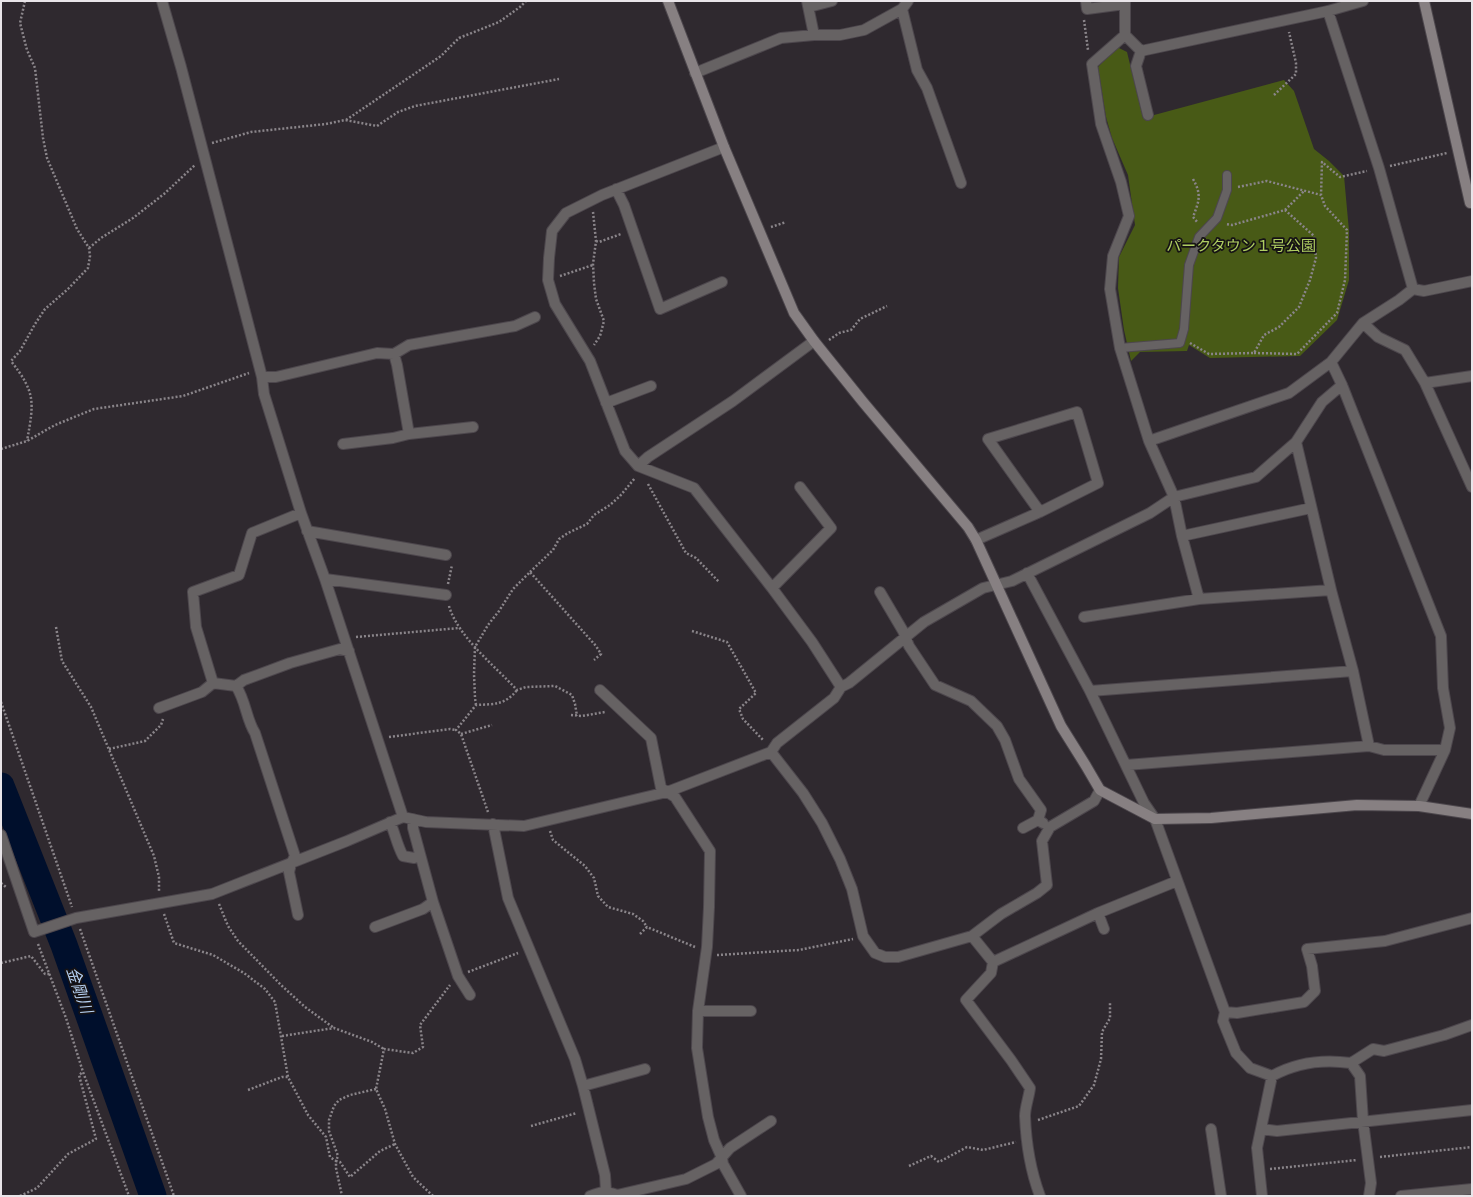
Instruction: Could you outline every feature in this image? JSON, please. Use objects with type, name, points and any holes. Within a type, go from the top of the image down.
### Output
[{"type":"street","points":[[162,1],[181,67],[262,377],[264,394],[301,513],[325,579],[403,817]]},
{"type":"street","points":[[668,1],[724,147],[794,313],[821,350],[968,527],[976,540],[997,584],[1061,726],[1100,790],[1155,819],[1210,818],[1358,805],[1419,806],[1472,814]]},
{"type":"street","points":[[814,35],[808,4],[832,1]]},
{"type":"street","points":[[1141,51],[1328,11],[1363,1]]},
{"type":"street","points":[[1424,1],[1470,202],[1472,202]]},
{"type":"street","points":[[1086,5],[1125,3],[1125,35],[1141,51]]},
{"type":"street","points":[[695,73],[780,38],[814,35],[840,36],[864,30],[905,5],[917,70],[927,88],[960,183]]},
{"type":"street","points":[[1328,11],[1378,168],[1413,289]]},
{"type":"street","points":[[1125,35],[1092,64],[1101,124],[1121,182],[1129,216],[1113,256],[1110,289],[1120,348],[1149,441],[1174,497],[1182,536],[1199,598]]},
{"type":"street","points":[[1141,51],[1136,66],[1148,115]]},
{"type":"street","points":[[724,147],[616,189],[566,213],[552,231],[548,280],[555,304],[590,361],[626,451],[638,466],[694,488],[812,642],[841,687]]},
{"type":"street","points":[[616,189],[624,205],[660,309],[722,282]]},
{"type":"street","points":[[1149,441],[1290,393],[1331,362],[1362,323],[1399,300],[1413,289],[1424,291],[1472,280]]},
{"type":"street","points":[[262,377],[276,377],[377,353],[394,354],[409,345],[516,326],[535,317]]},
{"type":"street","points":[[1362,323],[1378,337],[1404,350],[1424,383],[1472,486]]},
{"type":"street","points":[[638,466],[648,457],[733,401],[814,341]]},
{"type":"street","points":[[394,354],[409,434]]},
{"type":"street","points":[[1331,362],[1342,385],[1441,636],[1444,688],[1450,728],[1445,750],[1419,806]]},
{"type":"street","points":[[1424,383],[1472,376]]},
{"type":"street","points":[[1,835],[34,932],[76,918],[216,892],[291,864],[403,817],[426,822],[524,826],[667,792],[771,752],[777,743],[834,698],[841,687],[850,684],[931,618],[983,588],[1012,581],[1150,513],[1174,497],[1256,477],[1296,442],[1322,402],[1342,385]]},
{"type":"street","points":[[606,403],[651,386]]},
{"type":"street","points":[[976,540],[1040,512],[1098,483],[1076,412],[988,439],[1040,512]]},
{"type":"street","points":[[343,444],[394,438],[409,434],[473,427]]},
{"type":"street","points":[[1296,442],[1331,590],[1353,671],[1369,746]]},
{"type":"street","points":[[772,588],[831,528],[800,487]]},
{"type":"street","points":[[1182,536],[1311,508]]},
{"type":"street","points":[[213,683],[196,627],[193,592],[239,575],[252,533],[301,513]]},
{"type":"street","points":[[307,531],[446,555]]},
{"type":"street","points":[[1027,573],[1090,691],[1144,803],[1155,819],[1225,1012],[1223,1021],[1236,1053],[1250,1068],[1272,1076]]},
{"type":"street","points":[[325,579],[446,595]]},
{"type":"street","points":[[1084,617],[1199,598],[1331,590]]},
{"type":"street","points":[[880,592],[906,637],[908,646],[935,685],[971,701],[997,726],[1005,740],[1019,779],[1041,810],[1038,820],[1023,828]]},
{"type":"street","points":[[163,706],[202,692],[213,683],[236,686],[244,680],[290,663],[340,649],[349,651]]},
{"type":"street","points":[[1090,691],[1353,671]]},
{"type":"street","points":[[236,686],[242,695],[251,727],[255,734],[295,856],[289,872],[298,915]]},
{"type":"street","points":[[600,690],[651,738],[661,788],[675,797],[710,851],[707,947],[698,1011],[697,1048],[708,1118],[714,1140],[723,1164],[741,1196]]},
{"type":"street","points":[[1126,765],[1369,746],[1384,750],[1445,750]]},
{"type":"street","points":[[771,752],[803,793],[822,823],[840,859],[852,889],[862,936],[875,953],[885,957],[898,957],[972,936],[1001,914],[1037,893],[1047,885],[1042,841],[1050,827],[1094,801],[1100,790]]},
{"type":"street","points":[[413,819],[413,828],[433,902],[458,976],[470,995]]},
{"type":"street","points":[[1038,820],[1050,827]]},
{"type":"street","points":[[390,822],[394,830],[398,847],[404,856],[414,858],[420,856]]},
{"type":"street","points":[[493,824],[508,898],[575,1059],[605,1175],[607,1194]]},
{"type":"street","points":[[993,962],[1098,913],[1177,881]]},
{"type":"street","points":[[375,927],[423,909],[433,902]]},
{"type":"street","points":[[1098,913],[1104,929]]},
{"type":"street","points":[[1225,1012],[1237,1013],[1304,1002],[1316,991],[1312,966],[1307,949],[1385,941],[1472,918]]},
{"type":"street","points":[[972,936],[993,962],[991,973],[966,1000],[1030,1088],[1025,1115],[1035,1182],[1040,1196]]},
{"type":"street","points":[[698,1011],[751,1011]]},
{"type":"street","points":[[1262,1196],[1257,1148],[1272,1076],[1286,1068],[1321,1060],[1351,1063],[1374,1049],[1384,1051],[1444,1035],[1472,1025]]},
{"type":"street","points":[[1351,1063],[1360,1076],[1363,1121],[1370,1183],[1369,1196]]},
{"type":"street","points":[[583,1086],[645,1069]]},
{"type":"street","points":[[1261,1129],[1276,1132],[1363,1121],[1472,1110]]},
{"type":"street","points":[[590,1196],[599,1192],[617,1195],[686,1179],[716,1164],[730,1148],[771,1121]]},
{"type":"street","points":[[1211,1129],[1221,1196]]},
{"type":"street","points":[[1401,1196],[1472,1189]]},
{"type":"lane","points":[[1120,348],[1180,343],[1184,329],[1189,265],[1199,237],[1217,218],[1227,190],[1227,175]]},
{"type":"path","points":[[25,1],[20,23],[27,50],[35,68],[42,138],[47,158],[77,228],[89,248],[90,256],[88,268],[68,289],[45,309],[20,351],[11,361],[21,374],[32,397],[32,416],[27,440]]},
{"type":"path","points":[[202,146],[251,132],[326,124],[345,120],[441,56],[459,38],[499,22],[526,1]]},
{"type":"path","points":[[1086,5],[1083,16],[1092,64]]},
{"type":"path","points":[[1274,95],[1296,74],[1296,62],[1286,20]]},
{"type":"path","points":[[345,120],[377,126],[398,112],[416,106],[559,78]]},
{"type":"path","points":[[1181,338],[1209,354],[1297,354],[1336,313],[1345,280],[1347,230],[1325,206],[1321,195],[1322,162],[1340,177],[1458,151]]},
{"type":"path","points":[[89,248],[101,238],[133,218],[164,194],[190,168],[205,158]]},
{"type":"path","points":[[1193,180],[1198,188],[1199,202],[1193,217],[1206,231]]},
{"type":"path","points":[[1227,190],[1267,181],[1321,195]]},
{"type":"path","points":[[1214,222],[1232,225],[1285,210],[1304,191]]},
{"type":"path","points":[[589,201],[593,212],[596,241],[593,266],[594,283],[596,298],[604,321],[600,336],[593,347],[590,361]]},
{"type":"path","points":[[1254,353],[1264,336],[1279,327],[1299,307],[1316,258],[1314,236],[1285,210]]},
{"type":"path","points":[[596,241],[599,242],[632,230]]},
{"type":"path","points":[[548,280],[593,266]]},
{"type":"path","points":[[821,350],[828,340],[840,333],[851,330],[860,319],[887,306]]},
{"type":"path","points":[[1,449],[27,440],[54,425],[94,409],[183,396],[251,372],[262,377]]},
{"type":"path","points":[[456,730],[476,705],[474,674],[475,647],[488,625],[500,611],[513,589],[553,550],[558,539],[587,524],[594,515],[620,496],[635,477],[638,466]]},
{"type":"path","points":[[638,466],[686,553],[696,558],[719,582]]},
{"type":"path","points":[[446,555],[453,559],[446,595],[452,614],[459,628],[475,647],[518,690]]},
{"type":"path","points":[[530,572],[596,646],[601,654],[594,660]]},
{"type":"path","points":[[56,627],[62,661],[91,707],[154,856],[160,903],[174,943],[213,955],[244,973],[265,989],[275,1002],[288,1077],[308,1115],[326,1137],[330,1157],[340,1162],[350,1177],[380,1151],[395,1144]]},
{"type":"path","points":[[344,638],[459,628]]},
{"type":"path","points":[[692,631],[727,642],[756,693],[740,709],[743,720],[765,742],[771,752]]},
{"type":"path","points":[[476,705],[499,704],[518,690],[526,687],[555,686],[572,695],[577,716]]},
{"type":"path","points":[[1,702],[174,1196]]},
{"type":"path","points":[[109,749],[145,740],[161,725],[163,706]]},
{"type":"path","points":[[571,716],[582,716],[609,711],[624,712]]},
{"type":"path","points":[[461,734],[492,725]]},
{"type":"path","points":[[377,738],[450,729],[456,730],[461,734],[493,824]]},
{"type":"path","points":[[546,821],[553,840],[585,866],[594,878],[598,896],[608,907],[632,914],[643,921],[647,927],[698,948],[707,947],[710,955],[799,950],[862,936]]},
{"type":"path","points":[[216,892],[228,926],[238,941],[281,985],[305,1007],[334,1028],[372,1042],[384,1049],[413,1053],[423,1047],[420,1025],[454,979],[458,976],[529,949]]},
{"type":"path","points":[[640,934],[647,927]]},
{"type":"path","points":[[34,932],[66,1018],[83,1072],[129,1196]]},
{"type":"path","points":[[1,963],[31,956],[45,974],[50,974]]},
{"type":"path","points":[[282,1036],[334,1028]]},
{"type":"path","points":[[384,1049],[376,1089],[385,1109],[395,1144],[413,1177],[433,1196]]},
{"type":"path","points":[[20,1196],[36,1188],[68,1154],[96,1139],[79,1075],[83,1072]]},
{"type":"path","points":[[248,1090],[282,1077],[288,1077]]},
{"type":"path","points":[[342,1196],[336,1168],[338,1156],[329,1131],[329,1120],[334,1106],[339,1100],[350,1095],[376,1089]]},
{"type":"path","points":[[531,1126],[589,1110]]},
{"type":"green space","name":"パークタウン１号公園","points":[[1117,47],[1127,52],[1143,118],[1284,80],[1294,91],[1314,149],[1344,176],[1349,231],[1349,280],[1337,320],[1300,356],[1210,358],[1189,345],[1187,351],[1140,352],[1131,361],[1124,330],[1118,288],[1119,257],[1135,225],[1128,175],[1112,138],[1106,117],[1098,67]]},
{"type":"waterway","name":"金剛川","points":[[1,786],[64,945],[153,1196]]}]
